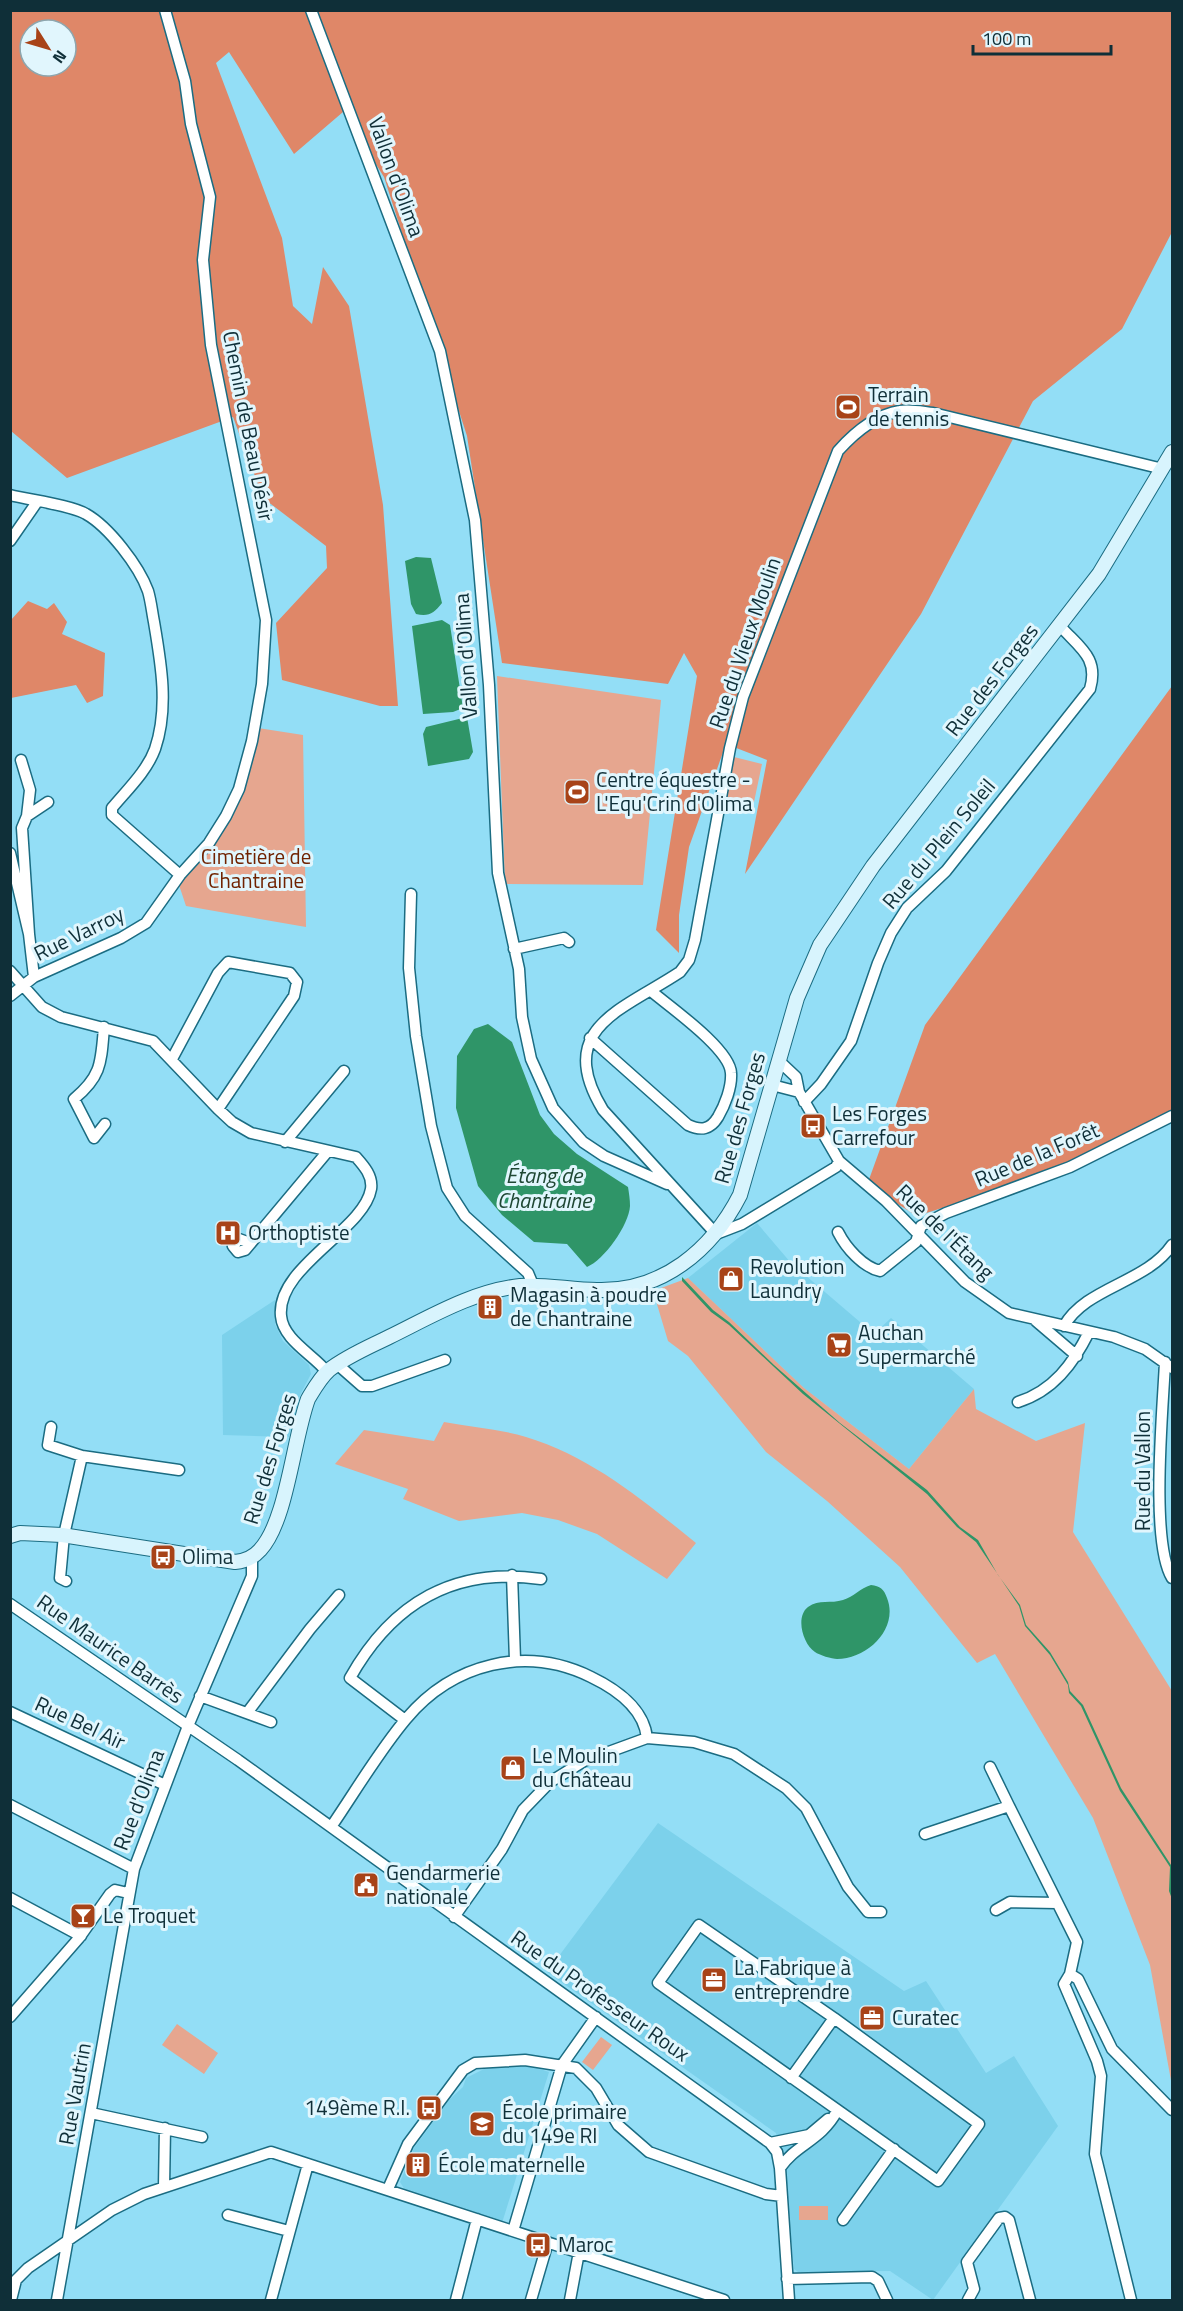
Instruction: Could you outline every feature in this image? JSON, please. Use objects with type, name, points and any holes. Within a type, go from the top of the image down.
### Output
[{"type":"main road","name":"Rue des Forges","points":[[10,1536],[20,1533],[64,1535],[235,1562],[252,1557],[265,1543],[274,1527],[301,1418],[308,1399],[332,1368],[464,1301],[501,1290],[533,1286],[598,1290],[643,1284],[667,1274],[687,1261],[716,1234],[740,1195],[808,968],[831,927],[873,866],[1099,574],[1173,452]]},
{"type":"street","name":"Chemin de Beau Désir","points":[[165,10],[183,72],[191,124],[210,197],[203,260],[210,345],[266,620],[262,684],[252,741],[239,789],[209,843]]},
{"type":"street","name":"Vallon d'Olima","points":[[310,10],[389,210],[440,351],[475,520],[489,685],[498,873],[519,969],[522,1017],[531,1059],[553,1108],[583,1142],[604,1156],[672,1187],[716,1234]]},
{"type":"street","name":"Rue du Vieux Moulin","points":[[590,1038],[604,1020],[680,972],[689,960],[695,940],[730,748],[743,697],[821,491],[838,451],[854,433],[871,422],[901,411],[933,413],[1076,450],[1163,469]]},
{"type":"street","points":[[10,495],[85,513],[112,537],[126,555],[148,592],[159,653],[163,697],[161,729],[154,751],[143,771],[112,807],[112,815],[180,875]]},
{"type":"street","points":[[10,541],[38,502]]},
{"type":"street","name":"Rue du Plein Soleil","points":[[801,1097],[827,1076],[851,1041],[878,963],[891,933],[906,908],[946,871],[1090,689],[1095,673],[1091,660],[1060,627]]},
{"type":"street","name":"Rue Varroy","points":[[21,760],[30,790],[27,816],[22,828],[34,977]]},
{"type":"street","points":[[27,816],[48,802]]},
{"type":"street","name":"Rue Varroy","points":[[10,996],[34,977],[121,938],[146,923],[180,875],[209,843]]},
{"type":"street","name":"Rue Varroy","points":[[10,853],[29,934]]},
{"type":"street","points":[[411,894],[409,968],[416,1036],[430,1126],[447,1188],[465,1216],[528,1273],[533,1286]]},
{"type":"street","points":[[514,949],[564,938],[569,942]]},
{"type":"street","points":[[172,1059],[218,973],[228,962],[290,973],[297,982],[294,996],[218,1109]]},
{"type":"street","points":[[10,971],[42,1007],[62,1017],[153,1041],[218,1109],[232,1122],[251,1133],[356,1157],[370,1178],[371,1189],[365,1205],[295,1278],[284,1296],[281,1317],[287,1332],[332,1368],[362,1386],[372,1386],[446,1360]]},
{"type":"street","points":[[651,991],[717,1048],[728,1061],[731,1073],[725,1105],[715,1122],[707,1129],[698,1130],[688,1125],[590,1038],[584,1062],[591,1090],[603,1110],[672,1187]]},
{"type":"street","points":[[104,1027],[98,1072],[91,1085],[74,1099],[94,1138],[105,1124]]},
{"type":"street","name":"Rue de l'Étang","points":[[779,1061],[796,1077],[801,1097],[839,1161],[919,1232],[965,1282],[1009,1313],[1089,1332],[1145,1349],[1169,1365]]},
{"type":"street","points":[[285,1142],[344,1071]]},
{"type":"street","points":[[772,1085],[801,1097]]},
{"type":"street","name":"Rue de la Forêt","points":[[838,1232],[843,1242],[870,1269],[880,1271],[916,1242],[921,1226],[946,1213],[1070,1167],[1173,1116]]},
{"type":"street","points":[[250,1243],[328,1151]]},
{"type":"street","points":[[716,1234],[742,1224],[836,1167],[839,1161]]},
{"type":"street","points":[[1064,1326],[1070,1315],[1114,1286],[1147,1270],[1164,1257],[1173,1245]]},
{"type":"street","points":[[1034,1320],[1077,1356]]},
{"type":"street","points":[[1018,1402],[1055,1382],[1077,1356],[1089,1332]]},
{"type":"street","name":"Rue du Vallon","points":[[1169,1365],[1160,1479],[1163,1548],[1173,1578]]},
{"type":"street","points":[[51,1427],[48,1445],[82,1456],[179,1470]]},
{"type":"street","points":[[66,1581],[60,1578],[64,1535],[82,1456]]},
{"type":"street","name":"Rue d'Olima","points":[[128,1893],[134,1869],[188,1726],[252,1576],[252,1557]]},
{"type":"street","points":[[405,1720],[350,1678],[387,1625],[415,1602],[444,1588],[480,1577],[512,1575],[541,1579]]},
{"type":"street","points":[[512,1575],[515,1660]]},
{"type":"street","points":[[247,1713],[310,1629],[339,1595]]},
{"type":"street","name":"Rue Maurice Barrès","points":[[10,1604],[188,1726]]},
{"type":"street","points":[[331,1827],[405,1720],[454,1678],[515,1660],[553,1664],[578,1671],[606,1684],[634,1710],[646,1725],[647,1738]]},
{"type":"street","points":[[200,1696],[271,1722]]},
{"type":"street","name":"Rue Bel Air","points":[[10,1712],[165,1785]]},
{"type":"street","name":"Rue du Professeur Roux","points":[[188,1726],[770,2143]]},
{"type":"street","points":[[454,1917],[502,1849],[524,1810],[550,1782],[584,1761],[647,1738],[694,1742],[734,1754],[786,1788],[806,1808],[848,1887],[868,1912],[881,1912]]},
{"type":"street","points":[[990,1767],[1077,1942],[1070,1974],[1064,1984],[1097,2061],[1101,2076],[1095,2154],[1131,2301]]},
{"type":"street","points":[[10,1806],[134,1869]]},
{"type":"street","points":[[925,1834],[1009,1806]]},
{"type":"street","points":[[10,2017],[81,1936],[110,1894],[116,1890],[128,1893]]},
{"type":"street","name":"Rue Vautrin","points":[[57,2301],[128,1893]]},
{"type":"street","points":[[10,1898],[81,1936]]},
{"type":"street","points":[[996,1910],[1010,1902],[1057,1903]]},
{"type":"street","points":[[699,1925],[834,2018],[979,2124],[938,2181],[791,2078],[658,1983],[699,1925]]},
{"type":"street","points":[[1070,1974],[1078,1979],[1112,2049],[1173,2110]]},
{"type":"street","points":[[513,2231],[562,2065],[596,2017]]},
{"type":"street","points":[[791,2078],[834,2018]]},
{"type":"street","points":[[388,2189],[408,2144],[463,2070],[475,2063],[525,2060],[576,2068],[596,2088],[618,2125],[649,2152],[766,2194],[782,2196]]},
{"type":"street","points":[[789,2301],[780,2168],[777,2152],[770,2143],[809,2135],[837,2111]]},
{"type":"street","points":[[780,2168],[792,2154],[822,2134],[837,2111]]},
{"type":"street","points":[[91,2113],[202,2137]]},
{"type":"street","points":[[164,2187],[165,2128]]},
{"type":"street","points":[[843,2220],[894,2149]]},
{"type":"street","points":[[11,2301],[16,2280],[28,2268],[112,2210],[164,2187],[271,2152],[724,2301]]},
{"type":"street","points":[[271,2301],[308,2164]]},
{"type":"street","points":[[228,2214],[289,2231]]},
{"type":"street","points":[[968,2301],[974,2289],[967,2262],[999,2218],[1005,2217],[1009,2220],[1030,2301]]},
{"type":"street","points":[[456,2301],[477,2219]]},
{"type":"street","points":[[531,2301],[548,2242]]},
{"type":"street","points":[[570,2301],[579,2252]]},
{"type":"street","points":[[787,2279],[872,2277],[878,2281],[887,2301]]},
{"type":"shaded area","points":[[10,11],[1172,11],[1172,232],[1122,329],[1033,401],[921,614],[745,874],[767,760],[726,744],[689,847],[679,915],[679,953],[656,930],[697,676],[684,653],[668,684],[502,663],[467,436],[384,177],[343,112],[294,154],[229,52],[216,63],[282,238],[293,306],[312,324],[323,267],[349,306],[383,505],[398,706],[380,706],[282,680],[276,623],[327,568],[326,546],[263,498],[233,417],[67,478],[11,431]]},
{"type":"shaded area","points":[[28,601],[47,609],[54,603],[67,622],[62,634],[105,653],[103,696],[87,703],[76,685],[11,698],[11,620]]},
{"type":"shaded area","points":[[1172,686],[1172,1118],[1055,1172],[917,1216],[867,1185],[925,1025]]},
{"type":"shaded area","points":[[757,1223],[791,1263],[874,1334],[891,1318],[974,1389],[909,1469],[804,1388],[688,1278]]},
{"type":"shaded area","points":[[275,1300],[275,1324],[283,1341],[309,1365],[311,1374],[300,1395],[289,1437],[223,1435],[222,1335]]},
{"type":"shaded area","points":[[658,1823],[904,1991],[926,1981],[986,2073],[1014,2056],[1058,2126],[933,2300],[890,2271],[798,2272],[794,2269],[785,2177],[776,2133],[547,1972]]},
{"type":"shaded area","name":"École primaire du 149e RI","points":[[495,2066],[531,2066],[549,2072],[502,2223],[405,2190],[400,2182],[414,2148],[449,2100],[463,2087],[466,2078]]},
{"type":"green space","name":"Centre équestre - L'Equ'Crin d'Olima","points":[[497,676],[661,700],[643,885],[505,884]]},
{"type":"green space","name":"Cimetière de Chantraine","points":[[258,728],[303,735],[306,927],[186,906],[178,882],[216,842],[243,789]]},
{"type":"green space","points":[[734,757],[762,764],[754,802],[726,799]]},
{"type":"green space","points":[[688,1278],[804,1388],[909,1469],[974,1389],[976,1409],[1036,1441],[1085,1423],[1073,1532],[1172,1691],[1172,2086],[1150,1965],[1093,1818],[995,1654],[977,1663],[900,1567],[827,1501],[766,1452],[688,1356],[668,1341],[653,1291]]},
{"type":"green space","points":[[444,1422],[516,1434],[573,1456],[616,1482],[696,1543],[667,1579],[597,1534],[558,1520],[522,1513],[459,1521],[403,1499],[408,1489],[335,1464],[364,1430],[434,1441]]},
{"type":"green space","points":[[177,2024],[218,2053],[204,2074],[162,2045]]},
{"type":"green space","points":[[601,2037],[612,2045],[593,2070],[582,2062]]},
{"type":"green space","points":[[799,2206],[828,2206],[828,2220],[799,2220]]},
{"type":"water","points":[[416,557],[431,558],[442,603],[434,612],[428,614],[416,614],[411,604],[405,561]]},
{"type":"water","points":[[442,620],[450,625],[463,708],[453,712],[423,714],[412,626]]},
{"type":"water","points":[[467,717],[473,752],[469,759],[428,766],[423,734],[426,727]]},
{"type":"water","name":"Étang de Chantraine","points":[[488,1024],[512,1042],[540,1115],[554,1134],[577,1154],[628,1187],[630,1206],[625,1223],[608,1250],[587,1267],[567,1244],[534,1242],[502,1215],[478,1186],[456,1108],[457,1056],[474,1029]]},
{"type":"water","points":[[682,1277],[713,1310],[840,1423],[927,1490],[960,1527],[978,1540],[997,1573],[976,1542],[957,1527],[927,1494],[803,1394],[729,1325],[711,1312],[682,1281]]},
{"type":"water","points":[[1000,1578],[1020,1605],[1026,1625],[1050,1652],[1068,1682],[1070,1691],[1083,1705],[1121,1788],[1171,1865],[1172,1899],[1169,1891],[1170,1867],[1120,1791],[1081,1706],[1069,1693],[1068,1685],[1050,1655],[1025,1626],[1019,1606]]},
{"type":"water","points":[[871,1585],[883,1590],[890,1609],[889,1620],[878,1640],[870,1648],[849,1658],[829,1658],[811,1648],[802,1630],[804,1611],[816,1603],[843,1600]]},
{"type":"place","name":"Terrain de tennis","points":[[848,407]]},
{"type":"place","name":"Centre équestre - L'Equ'Crin d'Olima","points":[[577,792]]},
{"type":"place","name":"Les Forges Carrefour","points":[[813,1126]]},
{"type":"place","name":"Orthoptiste","points":[[228,1233]]},
{"type":"place","name":"Revolution Laundry","points":[[731,1279]]},
{"type":"place","name":"Magasin à poudre de Chantraine","points":[[490,1307]]},
{"type":"place","name":"Auchan Supermarché","points":[[839,1345]]},
{"type":"place","name":"Olima","points":[[163,1557]]},
{"type":"place","name":"Le Moulin du Château","points":[[513,1768]]},
{"type":"place","name":"Gendarmerie nationale","points":[[366,1885]]},
{"type":"place","name":"Le Troquet","points":[[83,1916]]},
{"type":"place","name":"La Fabrique à entreprendre","points":[[714,1980]]},
{"type":"place","name":"Curatec","points":[[872,2018]]},
{"type":"place","name":"149ème R.I.","points":[[429,2108]]},
{"type":"place","name":"École primaire du 149e RI","points":[[482,2124]]},
{"type":"place","name":"École maternelle","points":[[418,2165]]},
{"type":"place","name":"Maroc","points":[[538,2245]]}]
